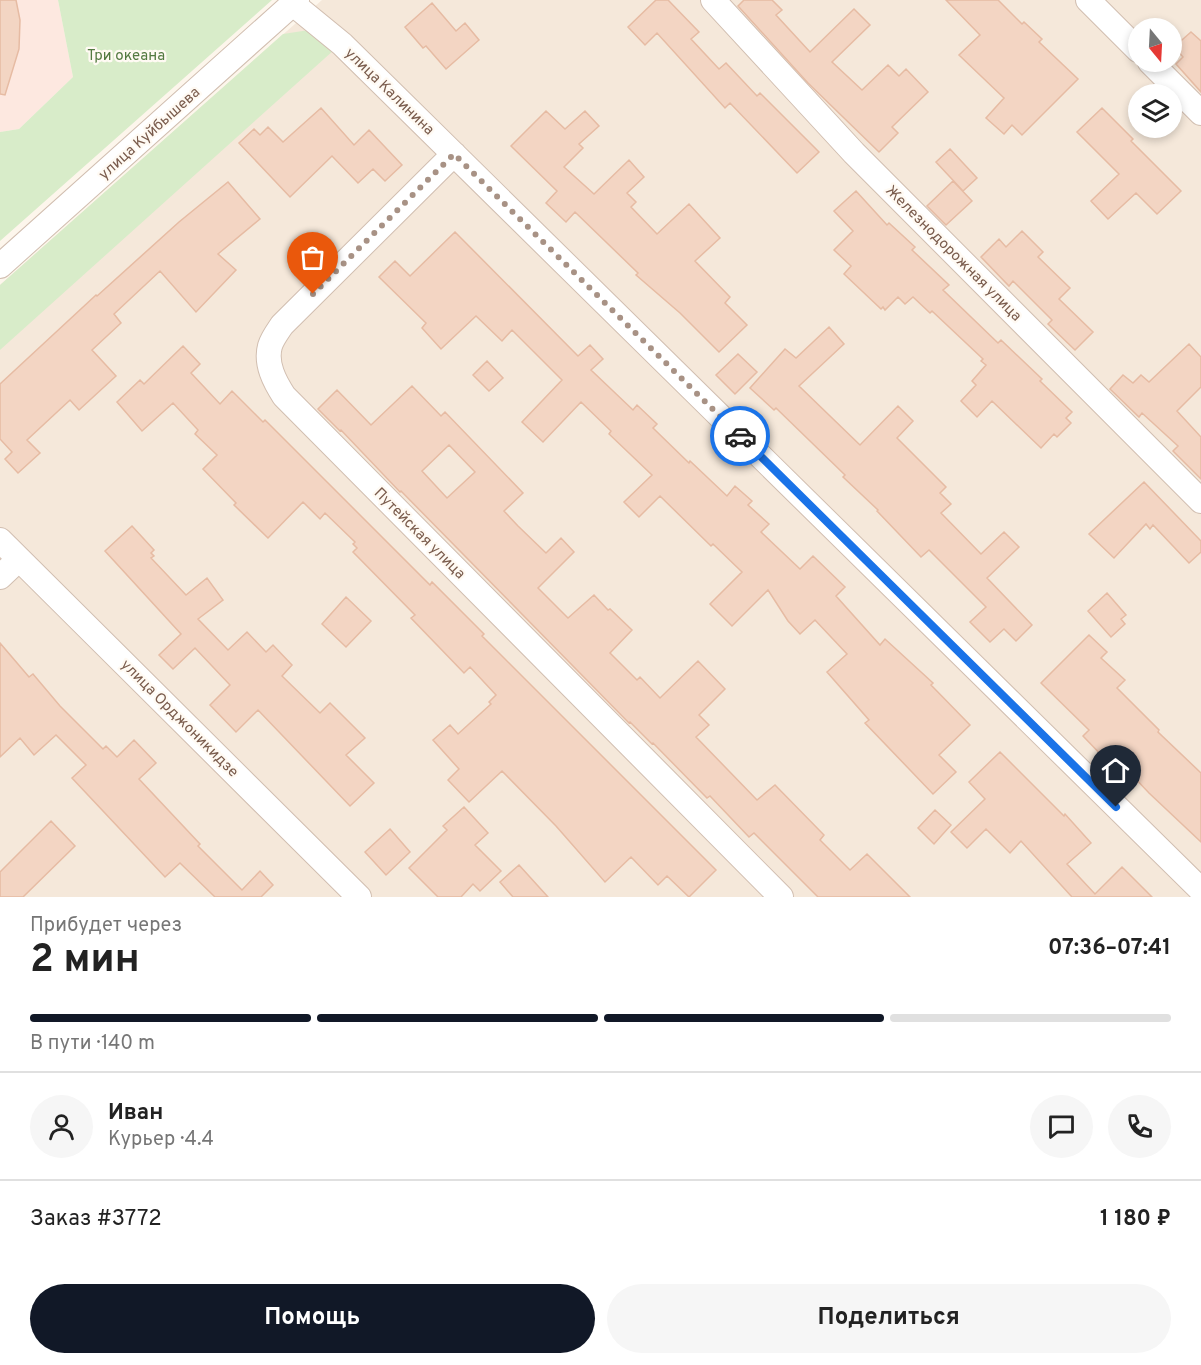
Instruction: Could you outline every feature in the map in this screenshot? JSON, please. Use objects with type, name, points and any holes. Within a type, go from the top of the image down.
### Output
[{"type":"street","name":"Железнодорожная улица","points":[[712,0],[854,153],[1201,501]]},
{"type":"street","points":[[1088,0],[1128,40]]},
{"type":"street","name":"улица Калинина","points":[[295,2],[342,44],[1201,891]]},
{"type":"street","name":"улица Куйбышева","points":[[0,266],[295,2]]},
{"type":"street","points":[[1160,72],[1201,113]]},
{"type":"street","name":"Путейская улица","points":[[454,154],[282,325],[270,347],[270,369],[276,383],[284,396],[782,897]]},
{"type":"street","name":"улица Орджоникидзе","points":[[0,540],[359,897]]},
{"type":"street","points":[[0,577],[19,559]]},
{"type":"shaded area","points":[[0,0],[58,0],[73,77],[19,129],[0,132]]},
{"type":"shaded area","points":[[322,0],[1201,0],[1201,897],[0,897],[0,285]]},
{"type":"green space","name":"Три океана","points":[[58,0],[272,0],[0,241],[0,132],[19,129],[73,77]]},
{"type":"green space","points":[[309,30],[334,50],[0,350],[0,285],[283,34]]},
{"type":"building","points":[[0,0],[16,0],[20,20],[19,49],[5,95],[0,94]]},
{"type":"building","points":[[656,0],[668,0],[699,32],[691,39],[719,69],[726,63],[757,96],[760,93],[819,152],[797,173],[730,103],[725,108],[657,33],[645,45],[628,27]]},
{"type":"building","points":[[744,0],[772,0],[782,10],[776,15],[810,52],[854,9],[870,25],[832,62],[862,90],[888,65],[899,76],[906,69],[928,92],[892,127],[898,133],[879,152],[808,83],[738,6]]},
{"type":"building","points":[[946,0],[998,0],[1022,24],[1024,22],[1042,39],[1039,42],[1078,79],[1022,135],[1012,125],[1004,134],[986,118],[1004,98],[959,55],[980,35]]},
{"type":"building","points":[[432,3],[456,31],[465,23],[479,40],[446,69],[405,27]]},
{"type":"building","points":[[1191,32],[1201,41],[1201,92],[1182,71],[1182,40]]},
{"type":"building","points":[[321,108],[354,145],[369,130],[402,165],[385,181],[373,169],[358,183],[332,156],[290,197],[239,143],[254,129],[260,135],[268,127],[283,142]]},
{"type":"building","points":[[1102,108],[1128,134],[1128,138],[1133,139],[1131,141],[1181,191],[1157,214],[1136,193],[1108,219],[1091,201],[1119,174],[1077,132]]},
{"type":"building","points":[[546,111],[565,129],[585,111],[599,126],[579,144],[583,148],[564,167],[594,194],[629,160],[644,177],[627,193],[636,202],[631,207],[657,234],[689,204],[720,238],[695,261],[730,297],[725,303],[747,325],[719,352],[680,313],[636,275],[638,273],[575,212],[566,222],[546,203],[557,191],[511,146]]},
{"type":"building","points":[[950,149],[977,178],[963,191],[936,162]]},
{"type":"building","points":[[953,181],[972,201],[946,225],[927,206]]},
{"type":"building","points":[[228,182],[260,219],[218,254],[236,270],[196,312],[160,271],[114,314],[121,323],[92,350],[116,376],[79,410],[70,400],[27,440],[40,453],[18,473],[5,459],[12,452],[0,439],[0,384],[96,295]]},
{"type":"building","points":[[856,191],[887,225],[889,223],[915,247],[912,250],[949,285],[943,290],[998,343],[1001,340],[1042,379],[1040,381],[1072,412],[1066,418],[1071,423],[1057,437],[1054,434],[1041,448],[992,401],[977,417],[961,401],[976,385],[972,381],[986,365],[981,361],[983,359],[932,311],[930,313],[913,297],[905,304],[898,297],[885,310],[883,307],[881,309],[844,274],[851,266],[834,250],[853,231],[834,211]]},
{"type":"building","points":[[1022,231],[1043,252],[1038,257],[1070,288],[1059,299],[1093,332],[1075,350],[1048,324],[1052,320],[1013,281],[1009,286],[981,257],[999,239],[1006,247]]},
{"type":"building","points":[[455,232],[578,356],[590,345],[603,359],[591,370],[633,410],[637,405],[657,424],[653,428],[689,463],[690,461],[727,496],[735,486],[752,501],[748,505],[769,524],[761,532],[800,569],[813,556],[845,587],[836,596],[880,645],[885,639],[933,683],[931,685],[970,725],[939,755],[956,772],[933,794],[865,723],[869,720],[827,672],[847,654],[815,620],[800,634],[788,621],[768,590],[732,626],[710,604],[742,572],[713,544],[711,546],[660,496],[639,517],[624,502],[652,475],[609,434],[611,431],[581,402],[543,442],[522,422],[562,380],[512,330],[502,341],[476,316],[441,349],[422,328],[426,323],[379,277],[395,261],[410,276]]},
{"type":"building","points":[[829,327],[844,344],[799,386],[860,445],[898,406],[913,421],[897,438],[946,487],[940,493],[951,504],[941,513],[981,554],[1004,532],[1019,547],[987,578],[1032,625],[1016,641],[1004,629],[990,642],[970,622],[986,607],[929,550],[921,557],[878,510],[843,477],[845,475],[776,408],[774,410],[750,388],[785,349],[796,358]]},
{"type":"building","points":[[1189,344],[1201,357],[1201,387],[1177,411],[1201,437],[1201,479],[1173,451],[1178,446],[1142,413],[1139,417],[1110,389],[1123,375],[1133,383],[1141,375],[1149,382]]},
{"type":"building","points":[[183,346],[200,364],[191,373],[220,404],[232,391],[263,422],[265,420],[430,585],[432,582],[484,634],[482,636],[716,870],[689,897],[667,876],[658,885],[631,857],[605,882],[556,826],[502,771],[469,802],[448,780],[459,769],[433,740],[450,725],[458,734],[491,704],[489,702],[496,695],[470,667],[464,673],[411,618],[415,615],[353,552],[357,548],[353,544],[355,542],[325,513],[320,519],[303,502],[268,538],[234,505],[236,503],[203,469],[217,455],[195,434],[198,430],[173,403],[142,431],[117,402],[140,380],[144,384]]},
{"type":"building","points":[[738,354],[757,372],[735,394],[716,375]]},
{"type":"building","points":[[487,361],[503,378],[489,391],[473,375]]},
{"type":"building","points":[[412,386],[441,416],[445,412],[523,493],[504,511],[546,553],[561,538],[574,552],[538,588],[568,618],[594,595],[608,610],[610,609],[632,630],[610,653],[637,680],[640,677],[660,698],[698,661],[725,689],[699,715],[709,725],[696,737],[757,800],[775,785],[824,835],[820,840],[850,870],[867,854],[910,897],[818,897],[754,833],[749,837],[710,796],[707,798],[653,743],[629,723],[318,409],[337,390],[371,425]],"holes":[[[449,445],[475,472],[447,498],[422,471]]]},
{"type":"building","points":[[1144,482],[1201,541],[1201,552],[1189,563],[1153,525],[1150,529],[1146,524],[1114,558],[1089,534]]},
{"type":"building","points":[[132,526],[154,550],[151,553],[154,556],[151,558],[186,595],[207,578],[223,600],[198,619],[228,650],[247,632],[266,652],[273,645],[292,665],[282,676],[320,713],[330,703],[365,738],[346,755],[374,783],[350,806],[258,710],[236,732],[210,705],[230,685],[195,648],[173,669],[159,655],[181,634],[105,551]]},
{"type":"building","points":[[1107,593],[1126,615],[1121,619],[1125,624],[1111,637],[1088,611]]},
{"type":"building","points":[[346,597],[371,621],[346,647],[322,624]]},
{"type":"building","points":[[1089,635],[1107,652],[1101,658],[1125,680],[1117,688],[1201,773],[1201,842],[1115,757],[1108,762],[1083,736],[1089,730],[1041,683]]},
{"type":"building","points":[[0,643],[29,677],[33,674],[60,706],[103,749],[106,746],[117,757],[134,740],[156,763],[139,779],[200,844],[198,846],[242,890],[260,871],[273,885],[261,897],[215,897],[180,863],[165,877],[72,778],[86,765],[56,735],[34,755],[20,738],[0,757]]},
{"type":"building","points":[[1000,752],[1064,816],[1065,814],[1091,843],[1067,864],[1095,894],[1122,867],[1152,897],[1072,897],[1021,841],[1010,853],[986,829],[967,848],[951,832],[985,799],[969,782]]},
{"type":"building","points":[[464,807],[488,833],[475,845],[501,871],[480,891],[473,884],[461,897],[438,897],[409,868],[447,830],[443,826]]},
{"type":"building","points":[[935,810],[951,825],[934,844],[918,828]]},
{"type":"building","points":[[51,821],[75,846],[23,897],[0,897],[0,872]]},
{"type":"building","points":[[390,829],[410,852],[386,875],[365,852]]},
{"type":"building","points":[[519,865],[548,897],[513,897],[500,882]]},
{"type":"way so far","points":[[313,294],[454,154],[740,436]]},
{"type":"route","points":[[740,436],[1116,807]]}]
